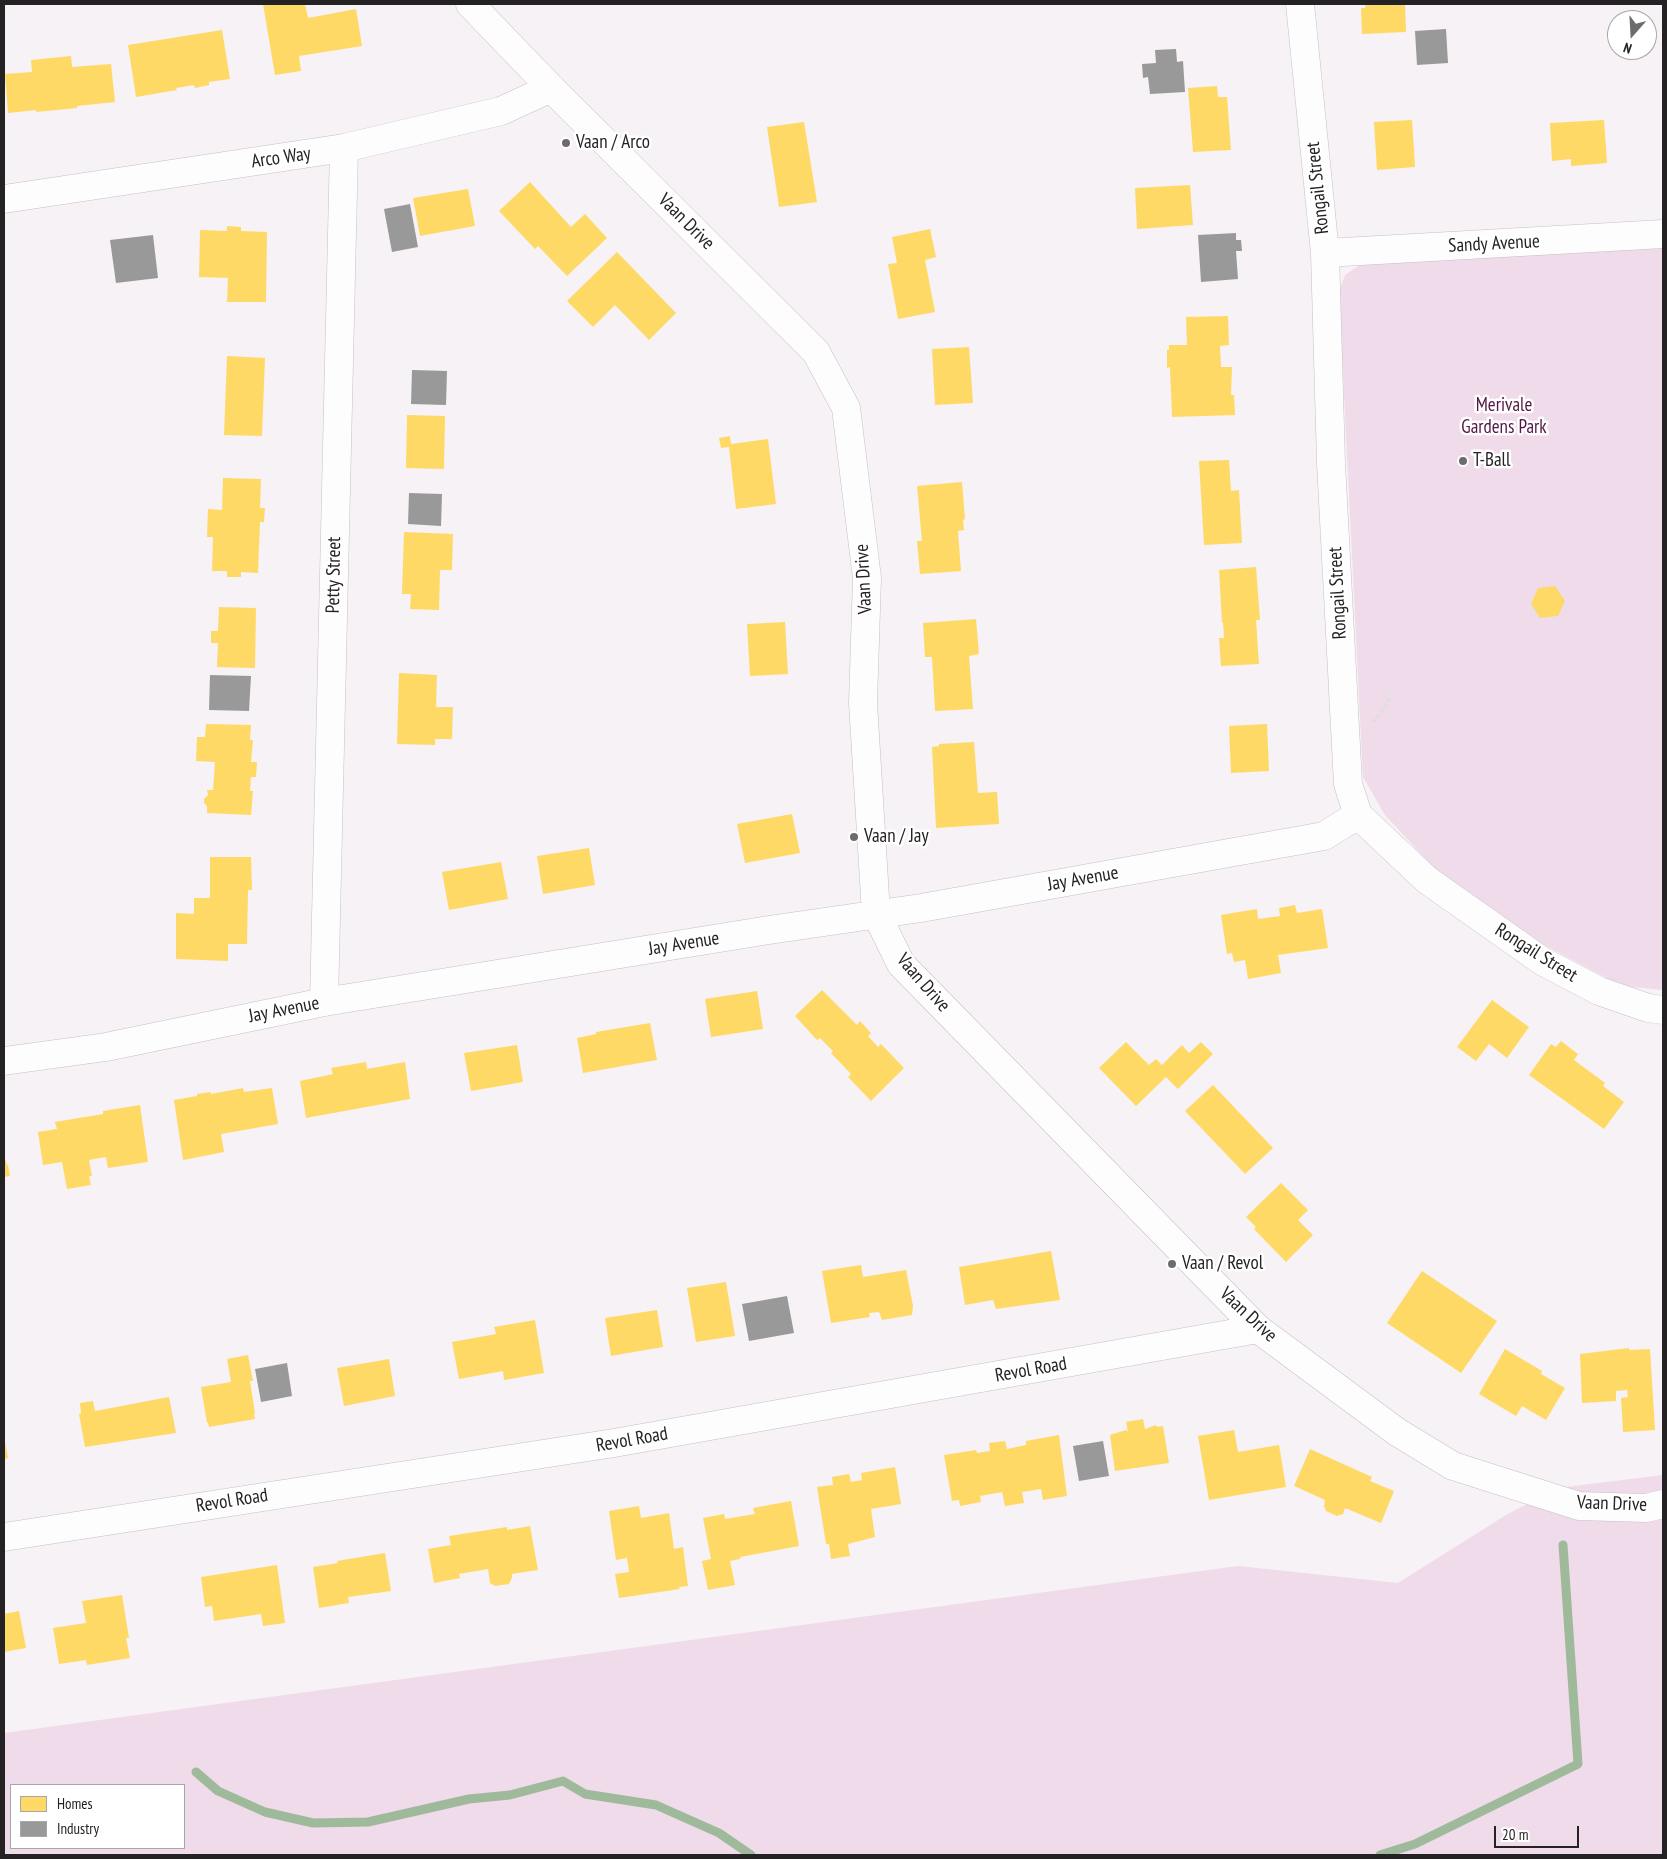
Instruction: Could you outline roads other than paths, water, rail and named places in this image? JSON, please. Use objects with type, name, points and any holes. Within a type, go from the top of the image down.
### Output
[{"type":"street","name":"Vaan Drive","points":[[470,4],[551,88],[816,352],[846,408],[867,578],[863,702],[876,913],[901,964],[1258,1329],[1397,1432],[1453,1466],[1579,1506],[1646,1508],[1663,1504]]},
{"type":"street","name":"Rongail Street","points":[[1300,4],[1325,254],[1332,463],[1348,784],[1358,814],[1427,880],[1542,961],[1599,991],[1648,1008],[1663,1010]]},
{"type":"street","name":"Arco Way","points":[[4,198],[344,148],[501,111],[551,88]]},
{"type":"street","name":"Petty Street","points":[[324,1002],[344,148]]},
{"type":"street","name":"Sandy Avenue","points":[[1325,254],[1663,234]]},
{"type":"street","name":"Jay Avenue","points":[[4,1061],[106,1047],[324,1002],[876,913],[921,908],[1324,836],[1358,814]]},
{"type":"street","name":"Revol Road","points":[[4,1537],[614,1443],[1258,1329]]},
{"type":"waterway","points":[[1380,1855],[1415,1844],[1578,1764],[1563,1545]]},
{"type":"waterway","points":[[196,1772],[218,1791],[265,1812],[313,1823],[368,1822],[469,1799],[510,1795],[563,1781],[585,1794],[656,1805],[719,1833],[751,1855]]},
{"type":"place","name":"Vaan / Arco","points":[[566,143]]},
{"type":"place","name":"T-Ball","points":[[1463,461]]},
{"type":"place","name":"Vaan / Jay","points":[[854,837]]},
{"type":"place","name":"Vaan / Revol","points":[[1172,1264]]},
{"type":"park label","name":"Merivale Gardens Park","points":[[1504,417]]}]
